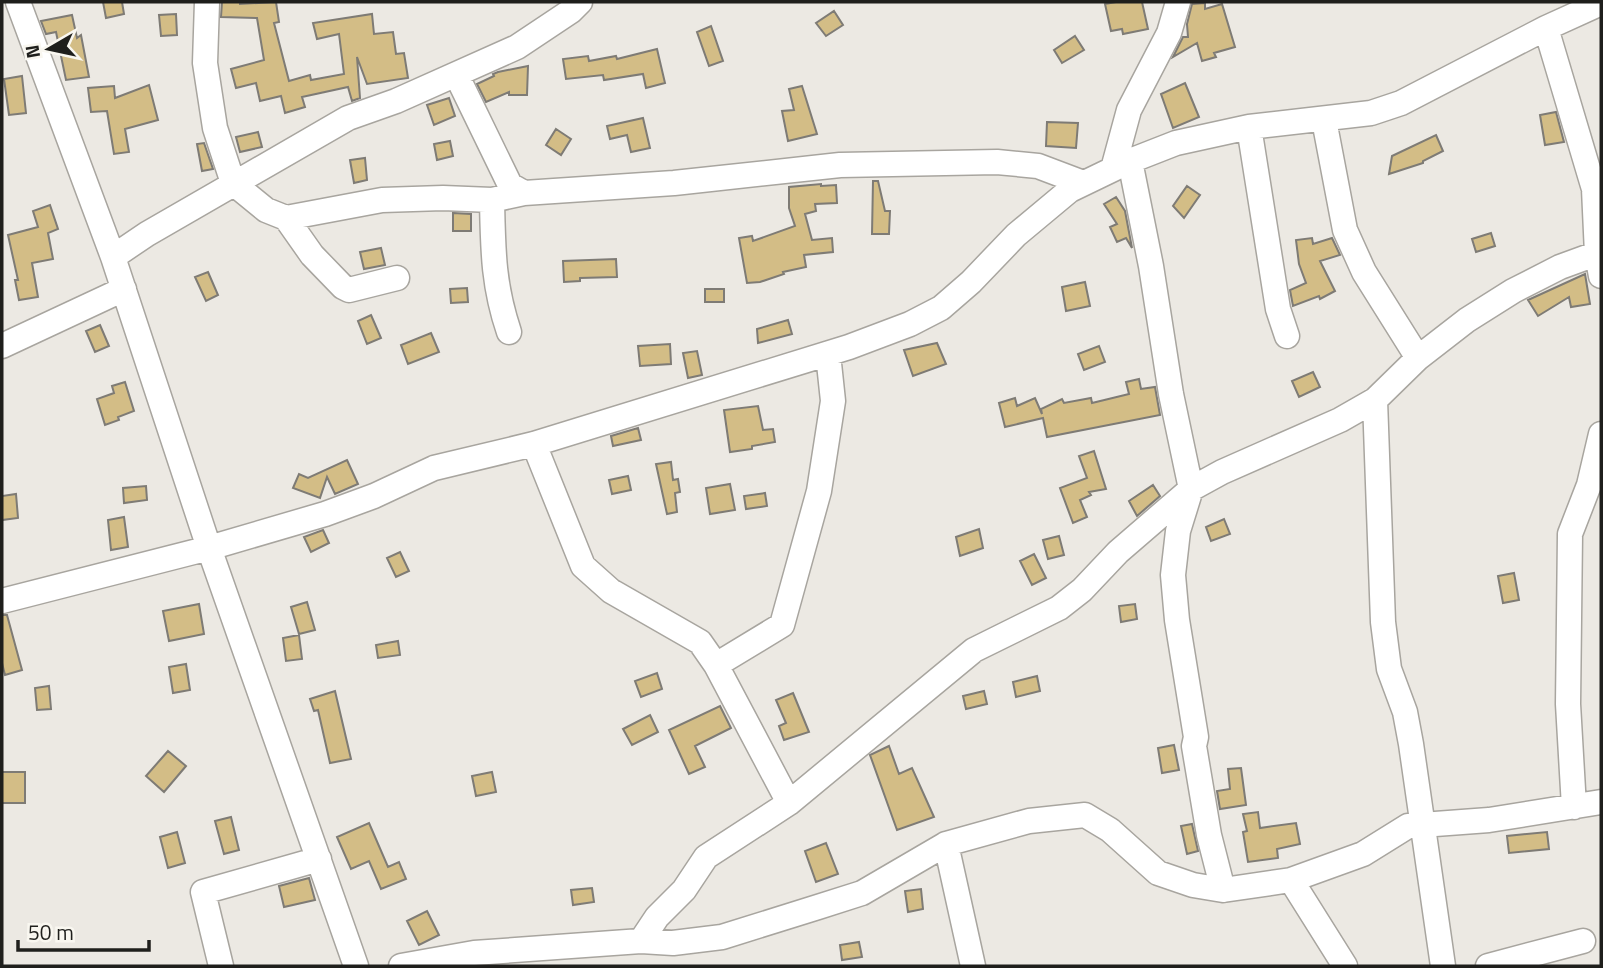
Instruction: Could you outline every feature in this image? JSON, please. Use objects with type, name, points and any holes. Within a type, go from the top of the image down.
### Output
[{"type":"street","points":[[207,2],[205,63],[215,128],[233,183],[266,210],[286,218],[382,200],[492,200],[524,193],[674,183],[840,165],[997,162],[1038,166],[1083,183]]},
{"type":"street","points":[[113,257],[233,183],[348,118],[457,76],[517,47],[580,2]]},
{"type":"street","points":[[1178,2],[1169,33],[1129,110],[1121,165],[1151,266],[1171,394],[1191,489],[1178,531],[1173,575],[1177,620],[1196,737],[1194,746],[1209,835],[1223,890]]},
{"type":"street","points":[[2,601],[209,548],[325,514],[374,496],[433,468],[534,444],[828,354],[910,324],[941,308],[971,282],[1016,235],[1070,190],[1121,165],[1176,143],[1249,127],[1371,113],[1401,103],[1546,28],[1601,3]]},
{"type":"street","points":[[13,8],[113,257],[209,548],[356,966]]},
{"type":"street","points":[[640,941],[657,917],[684,890],[706,857],[789,803],[974,650],[1059,608],[1191,489],[1222,472],[1340,420],[1375,400],[1419,358],[1467,320],[1513,291],[1560,267],[1600,260],[1594,189],[1546,28]]},
{"type":"street","points":[[457,76],[510,185],[524,193]]},
{"type":"street","points":[[1325,120],[1345,230],[1364,272],[1419,358]]},
{"type":"street","points":[[1249,127],[1278,309],[1287,336]]},
{"type":"street","points":[[492,200],[493,270],[499,303],[509,332]]},
{"type":"street","points":[[286,218],[312,255],[342,287],[349,290],[397,278]]},
{"type":"street","points":[[2,346],[124,289]]},
{"type":"street","points":[[716,665],[782,625],[819,491],[833,401],[828,354]]},
{"type":"street","points":[[1375,400],[1383,622],[1389,669],[1405,712],[1443,966]]},
{"type":"street","points":[[1574,807],[1568,704],[1570,534],[1589,485],[1601,434]]},
{"type":"street","points":[[534,444],[583,566],[611,591],[700,642],[716,665],[789,803]]},
{"type":"street","points":[[401,966],[474,953],[640,941],[673,943],[722,937],[862,893],[946,844],[1029,821],[1085,815],[1110,830],[1158,873],[1193,885],[1223,890],[1291,880],[1363,854],[1408,826],[1489,820],[1601,802]]},
{"type":"street","points":[[946,844],[973,966]]},
{"type":"street","points":[[221,966],[203,892],[320,859]]},
{"type":"street","points":[[1291,880],[1345,966]]},
{"type":"street","points":[[1488,966],[1583,941]]},
{"type":"building","points":[[103,2],[122,2],[124,14],[106,18]]},
{"type":"building","points":[[222,2],[276,2],[279,22],[274,23],[289,81],[310,75],[311,80],[344,74],[339,34],[317,39],[313,23],[372,14],[374,34],[393,32],[396,54],[404,53],[408,78],[367,84],[357,57],[360,98],[352,101],[348,87],[302,97],[305,107],[285,113],[281,96],[260,101],[256,83],[236,88],[231,69],[264,60],[257,18],[221,17]]},
{"type":"building","points":[[1142,2],[1148,29],[1123,34],[1122,29],[1111,31],[1105,4]]},
{"type":"building","points":[[1205,3],[1205,9],[1222,4],[1235,47],[1214,53],[1216,57],[1202,61],[1197,43],[1173,57],[1183,37],[1188,37],[1187,24],[1192,4]]},
{"type":"building","points":[[834,11],[843,25],[826,36],[816,23]]},
{"type":"building","points":[[176,14],[177,35],[161,36],[159,15]]},
{"type":"building","points":[[72,15],[77,38],[81,35],[89,77],[66,80],[56,32],[46,34],[41,21]]},
{"type":"building","points":[[711,26],[723,61],[709,66],[697,32]]},
{"type":"building","points":[[1075,36],[1084,50],[1062,63],[1054,50]]},
{"type":"building","points":[[657,49],[665,83],[646,88],[643,74],[604,80],[603,75],[566,79],[563,59],[588,56],[589,61],[616,56],[617,59]]},
{"type":"building","points":[[528,66],[527,95],[509,95],[509,92],[486,102],[477,84],[498,72]]},
{"type":"building","points":[[22,76],[26,113],[9,115],[4,79]]},
{"type":"building","points":[[1185,83],[1199,117],[1173,128],[1161,94]]},
{"type":"building","points":[[149,85],[158,120],[125,129],[129,152],[114,154],[107,111],[91,112],[88,88],[114,86],[115,98]]},
{"type":"building","points":[[802,86],[817,134],[788,141],[782,111],[794,110],[789,89]]},
{"type":"building","points":[[449,98],[455,116],[434,125],[427,105]]},
{"type":"building","points":[[1556,112],[1564,142],[1545,145],[1540,115]]},
{"type":"building","points":[[643,118],[650,148],[631,152],[627,135],[610,139],[607,126]]},
{"type":"building","points":[[1047,122],[1078,123],[1076,148],[1046,146]]},
{"type":"building","points":[[556,129],[571,139],[561,155],[546,145]]},
{"type":"building","points":[[258,132],[262,147],[240,152],[236,137]]},
{"type":"building","points":[[1436,135],[1443,151],[1423,163],[1389,174],[1392,156]]},
{"type":"building","points":[[450,141],[453,156],[437,160],[434,144]]},
{"type":"building","points":[[204,143],[213,169],[202,171],[197,144]]},
{"type":"building","points":[[365,158],[367,180],[354,183],[350,160]]},
{"type":"building","points":[[873,181],[878,181],[885,211],[890,211],[889,234],[872,234]]},
{"type":"building","points":[[836,185],[837,203],[815,204],[816,211],[805,214],[812,240],[832,238],[833,252],[804,255],[806,267],[783,272],[784,274],[760,282],[747,283],[739,238],[752,236],[753,241],[795,226],[789,208],[789,187]]},
{"type":"building","points":[[1187,186],[1200,195],[1184,218],[1173,206]]},
{"type":"building","points":[[1116,197],[1125,211],[1132,248],[1126,238],[1117,242],[1110,227],[1117,224],[1104,204]]},
{"type":"building","points":[[50,205],[58,229],[48,233],[53,259],[32,263],[38,297],[19,300],[15,280],[18,280],[8,235],[38,227],[33,211]]},
{"type":"building","points":[[453,213],[471,214],[471,231],[453,231]]},
{"type":"building","points":[[1491,233],[1495,246],[1476,252],[1472,239]]},
{"type":"building","points":[[1312,238],[1313,244],[1332,238],[1340,255],[1320,261],[1335,291],[1320,299],[1319,296],[1293,306],[1290,290],[1306,283],[1299,264],[1296,240]]},
{"type":"building","points":[[381,248],[385,265],[364,269],[360,252]]},
{"type":"building","points":[[616,259],[617,277],[580,278],[580,281],[564,282],[563,261]]},
{"type":"building","points":[[208,272],[218,295],[206,301],[195,277]]},
{"type":"building","points":[[1585,274],[1590,304],[1571,307],[1569,297],[1538,316],[1528,300]]},
{"type":"building","points":[[1085,282],[1090,306],[1066,311],[1062,287]]},
{"type":"building","points":[[467,288],[468,302],[451,303],[450,289]]},
{"type":"building","points":[[705,289],[724,289],[724,302],[705,302]]},
{"type":"building","points":[[371,315],[381,338],[367,344],[358,321]]},
{"type":"building","points":[[788,320],[792,334],[758,343],[757,329]]},
{"type":"building","points":[[100,325],[109,346],[95,352],[86,331]]},
{"type":"building","points":[[431,333],[439,352],[408,364],[401,345]]},
{"type":"building","points":[[937,343],[946,364],[913,376],[904,350]]},
{"type":"building","points":[[670,344],[671,364],[640,366],[638,346]]},
{"type":"building","points":[[1099,346],[1105,362],[1084,370],[1078,354]]},
{"type":"building","points":[[697,351],[702,375],[688,378],[683,353]]},
{"type":"building","points":[[1313,372],[1320,387],[1299,397],[1292,381]]},
{"type":"building","points":[[1139,379],[1141,389],[1155,387],[1160,415],[1047,437],[1043,418],[1005,427],[999,403],[1015,398],[1017,406],[1035,398],[1042,414],[1041,409],[1062,399],[1064,403],[1091,398],[1092,403],[1129,394],[1126,382]]},
{"type":"building","points":[[125,382],[134,411],[105,425],[97,399],[114,393],[112,386]]},
{"type":"building","points":[[758,406],[763,430],[773,429],[775,442],[730,452],[724,410]]},
{"type":"building","points":[[638,428],[641,440],[613,446],[611,436]]},
{"type":"building","points":[[1094,451],[1106,489],[1089,492],[1091,495],[1080,500],[1087,517],[1073,523],[1060,488],[1087,478],[1079,456]]},
{"type":"building","points":[[347,460],[358,484],[335,494],[327,477],[320,498],[293,488],[299,474],[308,478]]},
{"type":"building","points":[[671,462],[673,480],[678,479],[680,492],[675,493],[677,512],[667,514],[656,464]]},
{"type":"building","points":[[628,476],[631,490],[612,494],[609,480]]},
{"type":"building","points":[[730,484],[735,510],[710,514],[706,488]]},
{"type":"building","points":[[1153,485],[1160,496],[1137,516],[1129,501]]},
{"type":"building","points":[[146,486],[147,500],[124,503],[123,488]]},
{"type":"building","points":[[765,493],[767,506],[746,509],[744,496]]},
{"type":"building","points":[[16,494],[18,518],[2,520],[2,496]]},
{"type":"building","points":[[124,517],[128,547],[111,550],[108,520]]},
{"type":"building","points":[[1224,519],[1230,534],[1211,541],[1206,527]]},
{"type":"building","points":[[979,529],[983,548],[960,556],[956,537]]},
{"type":"building","points":[[323,530],[329,543],[311,552],[304,537]]},
{"type":"building","points":[[1059,536],[1064,555],[1048,559],[1043,540]]},
{"type":"building","points":[[400,552],[409,571],[396,577],[387,558]]},
{"type":"building","points":[[1034,554],[1046,578],[1032,585],[1020,561]]},
{"type":"building","points":[[1514,573],[1519,600],[1503,603],[1498,576]]},
{"type":"building","points":[[307,602],[315,630],[299,634],[291,607]]},
{"type":"building","points":[[199,604],[204,634],[169,641],[163,611]]},
{"type":"building","points":[[1135,604],[1137,619],[1121,622],[1119,606]]},
{"type":"building","points":[[2,615],[7,615],[22,670],[5,675],[2,663]]},
{"type":"building","points":[[299,635],[302,659],[286,661],[283,638]]},
{"type":"building","points":[[398,641],[400,655],[378,658],[376,645]]},
{"type":"building","points":[[186,664],[190,690],[173,693],[169,667]]},
{"type":"building","points":[[657,673],[662,689],[641,697],[635,681]]},
{"type":"building","points":[[1037,676],[1040,691],[1016,697],[1013,682]]},
{"type":"building","points":[[49,686],[51,709],[37,710],[35,688]]},
{"type":"building","points":[[335,691],[351,759],[330,763],[318,710],[314,711],[310,699]]},
{"type":"building","points":[[984,691],[987,704],[966,709],[963,696]]},
{"type":"building","points":[[793,693],[809,732],[784,740],[779,726],[786,723],[776,700]]},
{"type":"building","points":[[720,706],[731,728],[695,746],[705,767],[689,774],[669,730]]},
{"type":"building","points":[[650,715],[658,732],[632,745],[623,729]]},
{"type":"building","points":[[1174,745],[1179,770],[1162,773],[1158,748]]},
{"type":"building","points":[[889,746],[899,774],[912,768],[934,817],[897,830],[870,755]]},
{"type":"building","points":[[168,751],[186,766],[164,792],[146,776]]},
{"type":"building","points":[[1241,768],[1246,805],[1220,809],[1217,791],[1230,789],[1228,769]]},
{"type":"building","points":[[2,772],[25,772],[25,803],[2,803]]},
{"type":"building","points":[[492,772],[496,792],[476,796],[472,776]]},
{"type":"building","points":[[1258,812],[1260,828],[1296,823],[1300,844],[1277,849],[1278,858],[1248,862],[1243,832],[1247,831],[1243,814]]},
{"type":"building","points":[[231,817],[239,850],[224,854],[215,821]]},
{"type":"building","points":[[369,823],[388,867],[399,862],[406,879],[381,889],[369,861],[351,869],[337,837]]},
{"type":"building","points":[[1192,824],[1198,851],[1187,854],[1181,826]]},
{"type":"building","points":[[177,832],[185,863],[168,868],[160,837]]},
{"type":"building","points":[[1547,832],[1549,849],[1509,853],[1507,836]]},
{"type":"building","points":[[826,843],[838,874],[816,882],[805,851]]},
{"type":"building","points":[[309,878],[315,900],[284,907],[279,886]]},
{"type":"building","points":[[592,888],[594,902],[573,905],[571,890]]},
{"type":"building","points":[[921,889],[923,909],[908,912],[905,891]]},
{"type":"building","points":[[427,911],[439,935],[419,945],[407,921]]},
{"type":"building","points":[[859,942],[862,957],[842,960],[840,945]]}]
